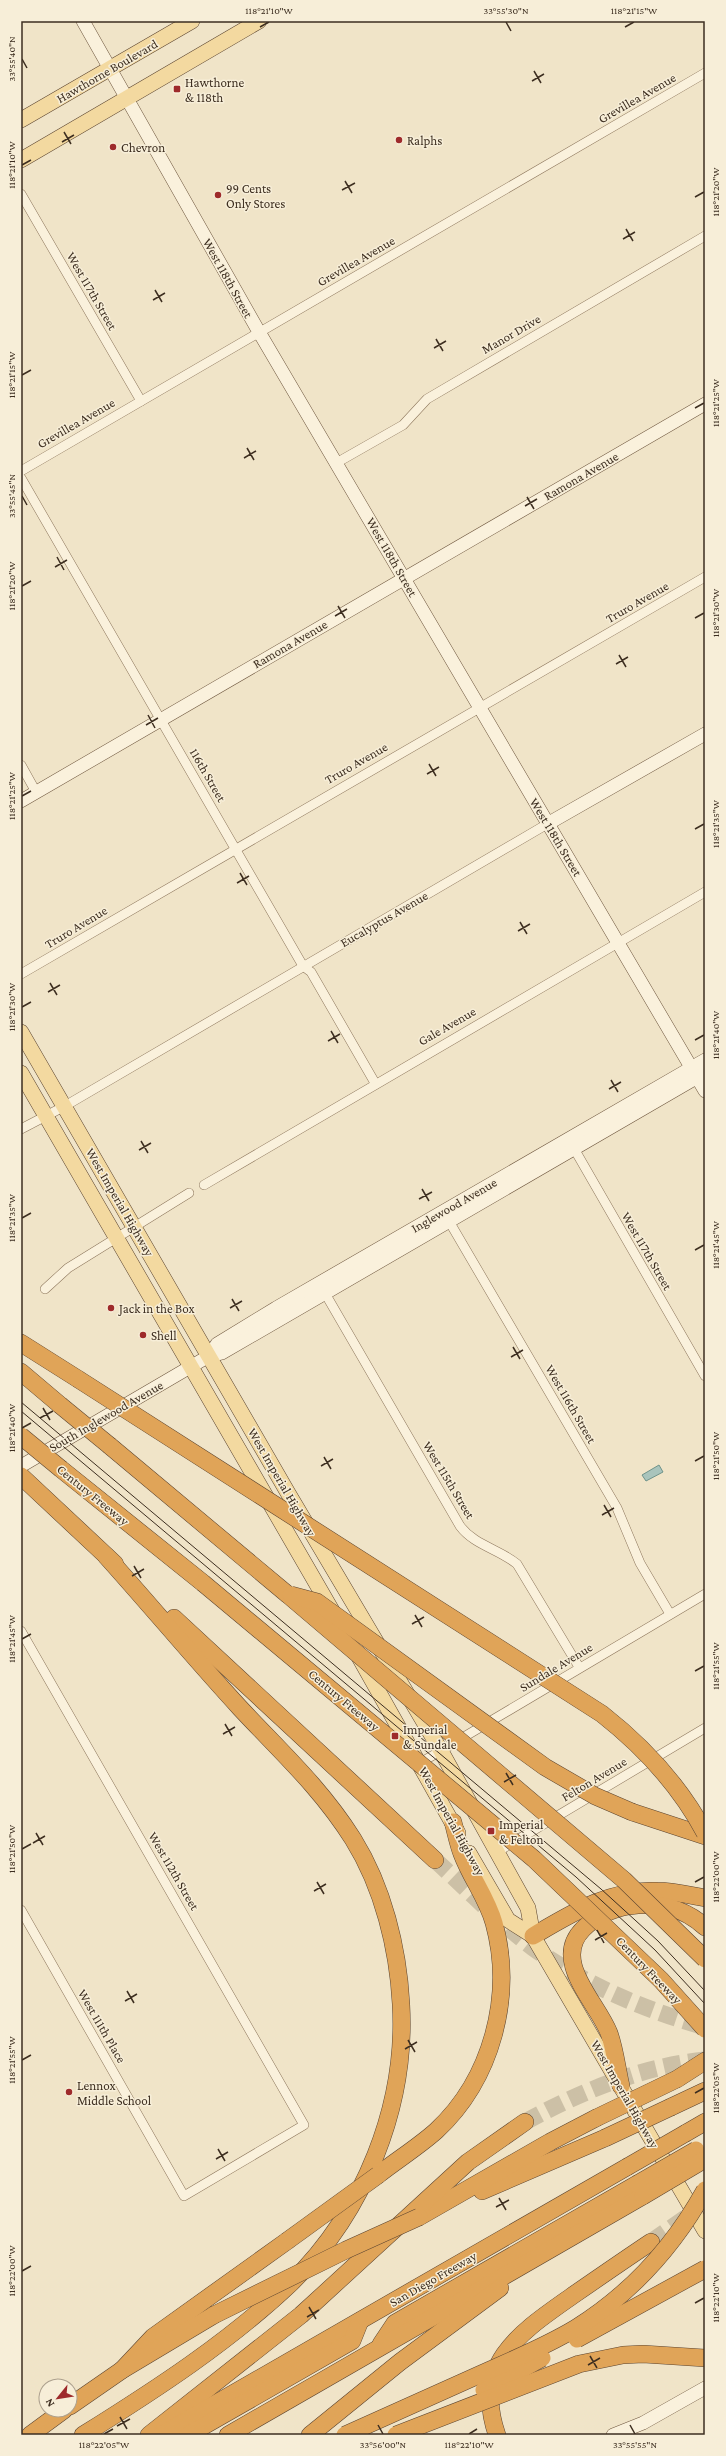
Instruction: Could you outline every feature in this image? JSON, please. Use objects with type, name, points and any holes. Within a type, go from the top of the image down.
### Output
[{"type":"highway","points":[[21,1342],[602,1714],[636,1742],[657,1765],[688,1804],[705,1835]]},
{"type":"highway","points":[[21,1372],[287,1594],[624,1880],[705,1959]]},
{"type":"highway","name":"Century Freeway","points":[[21,1436],[203,1583],[534,1860],[662,1980],[705,2029]]},
{"type":"highway","points":[[21,1476],[435,1860]]},
{"type":"highway","points":[[83,2435],[170,2378],[243,2323],[292,2282],[328,2240],[362,2184],[381,2142],[389,2116],[399,2064],[402,2015],[396,1964],[385,1911],[366,1863],[355,1842],[317,1787],[240,1708],[106,1556]]},
{"type":"highway","points":[[287,1594],[316,1602],[452,1701],[569,1781],[632,1812],[705,1835]]},
{"type":"highway","points":[[122,2370],[153,2337],[423,2142],[448,2118],[473,2082],[487,2054],[500,2008],[501,1960],[494,1922],[487,1902],[462,1855],[453,1822]]},
{"type":"highway","points":[[533,1936],[596,1901],[626,1892],[657,1890],[705,1898]]},
{"type":"highway","points":[[621,2086],[609,2032],[578,1979],[574,1966],[572,1951],[580,1932],[591,1921],[606,1913],[619,1908],[642,1905],[663,1905],[678,1910],[690,1915],[705,1927]]},
{"type":"highway","points":[[419,2217],[550,2142],[676,2079],[705,2061]]},
{"type":"highway","points":[[78,2400],[122,2370],[214,2315],[346,2250],[419,2217],[555,2161],[705,2091]]},
{"type":"highway","points":[[149,2435],[301,2315],[468,2162],[525,2122]]},
{"type":"highway","name":"San Diego Freeway","points":[[161,2435],[705,2122]]},
{"type":"highway","points":[[379,2348],[395,2323],[640,2190],[702,2154]]},
{"type":"highway","points":[[310,2435],[400,2362],[567,2239],[640,2190]]},
{"type":"highway","points":[[345,2435],[542,2347],[585,2322],[630,2287],[659,2258],[682,2228],[705,2190]]},
{"type":"highway","points":[[228,2435],[567,2239]]},
{"type":"highway","points":[[497,2435],[490,2411],[490,2385],[508,2348],[526,2329],[650,2242]]},
{"type":"highway","points":[[402,2435],[705,2270]]},
{"type":"highway","points":[[188,2435],[352,2341],[360,2321]]},
{"type":"highway","points":[[396,2435],[579,2364],[615,2356],[643,2354],[705,2358]]},
{"type":"highway","points":[[30,2435],[53,2418]]},
{"type":"main road","name":"Hawthorne Boulevard","points":[[21,120],[192,21]]},
{"type":"main road","points":[[21,160],[259,21]]},
{"type":"main road","name":"West Imperial Highway","points":[[21,1032],[208,1356],[441,1751],[528,1908],[533,1936],[705,2230]]},
{"type":"main road","name":"West Imperial Highway","points":[[21,1073],[420,1763],[508,1920],[533,1936]]},
{"type":"street","name":"West 118th Street","points":[[83,21],[111,68],[259,332],[338,462],[480,707],[698,1073],[705,1091]]},
{"type":"street","name":"Grevillea Avenue","points":[[21,470],[705,74]]},
{"type":"street","name":"West 117th Street","points":[[21,194],[141,401]]},
{"type":"street","name":"Manor Drive","points":[[338,462],[403,425],[427,399],[705,236]]},
{"type":"street","name":"Ramona Avenue","points":[[21,801],[705,404]]},
{"type":"street","name":"116th Street","points":[[21,478],[303,966],[311,972],[375,1083]]},
{"type":"street","name":"Truro Avenue","points":[[21,974],[234,848],[705,577]]},
{"type":"street","name":"Eucalyptus Avenue","points":[[21,1129],[65,1106],[549,823],[705,734]]},
{"type":"street","points":[[21,765],[36,792]]},
{"type":"street","name":"Gale Avenue","points":[[204,1185],[375,1083],[705,892]]},
{"type":"street","name":"Inglewood Avenue","points":[[191,1366],[208,1356],[217,1344],[323,1289],[571,1144],[698,1073],[705,1060]]},
{"type":"street","name":"West 117th Street","points":[[571,1144],[705,1376]]},
{"type":"street","points":[[46,1289],[68,1268],[117,1238],[133,1226],[189,1193]]},
{"type":"street","name":"West 116th Street","points":[[446,1216],[617,1508],[640,1563],[670,1614]]},
{"type":"street","name":"West 115th Street","points":[[323,1289],[460,1526],[471,1539],[507,1556],[517,1564],[579,1667]]},
{"type":"street","name":"South Inglewood Avenue","points":[[21,1466],[191,1366]]},
{"type":"street","name":"Sundale Avenue","points":[[420,1763],[579,1667],[705,1594]]},
{"type":"street","name":"West 112th Street","points":[[21,1631],[304,2124],[184,2196]]},
{"type":"street","name":"Felton Avenue","points":[[497,1852],[705,1728]]},
{"type":"street","name":"West 111th Place","points":[[21,1910],[184,2196]]},
{"type":"street","points":[[613,2435],[643,2424],[705,2388]]},
{"type":"street","points":[[630,2435],[643,2424]]},
{"type":"water","points":[[659,1465],[663,1472],[646,1481],[642,1475]]},
{"type":"tunnel","points":[[435,1860],[507,1927],[532,1947],[572,1973],[637,2004],[705,2027]]},
{"type":"tunnel","points":[[525,2122],[568,2100],[612,2082],[657,2068],[705,2060]]},
{"type":"tunnel","points":[[651,2242],[690,2215]]},
{"type":"tram line","points":[[21,1402],[601,1889],[658,1941],[705,1991]]},
{"type":"tram line","points":[[21,1411],[576,1877],[655,1950],[705,2004]]},
{"type":"place","name":"Hawthorne & 118th","points":[[177,89]]},
{"type":"place","name":"Ralphs","points":[[399,140]]},
{"type":"place","name":"Chevron","points":[[113,147]]},
{"type":"place","name":"99 Cents Only Stores","points":[[218,195]]},
{"type":"place","name":"Jack in the Box","points":[[111,1308]]},
{"type":"place","name":"Shell","points":[[143,1335]]},
{"type":"place","name":"Imperial & Sundale","points":[[395,1736]]},
{"type":"place","name":"Imperial & Felton","points":[[491,1831]]},
{"type":"place","name":"Lennox Middle School","points":[[69,2092]]}]
